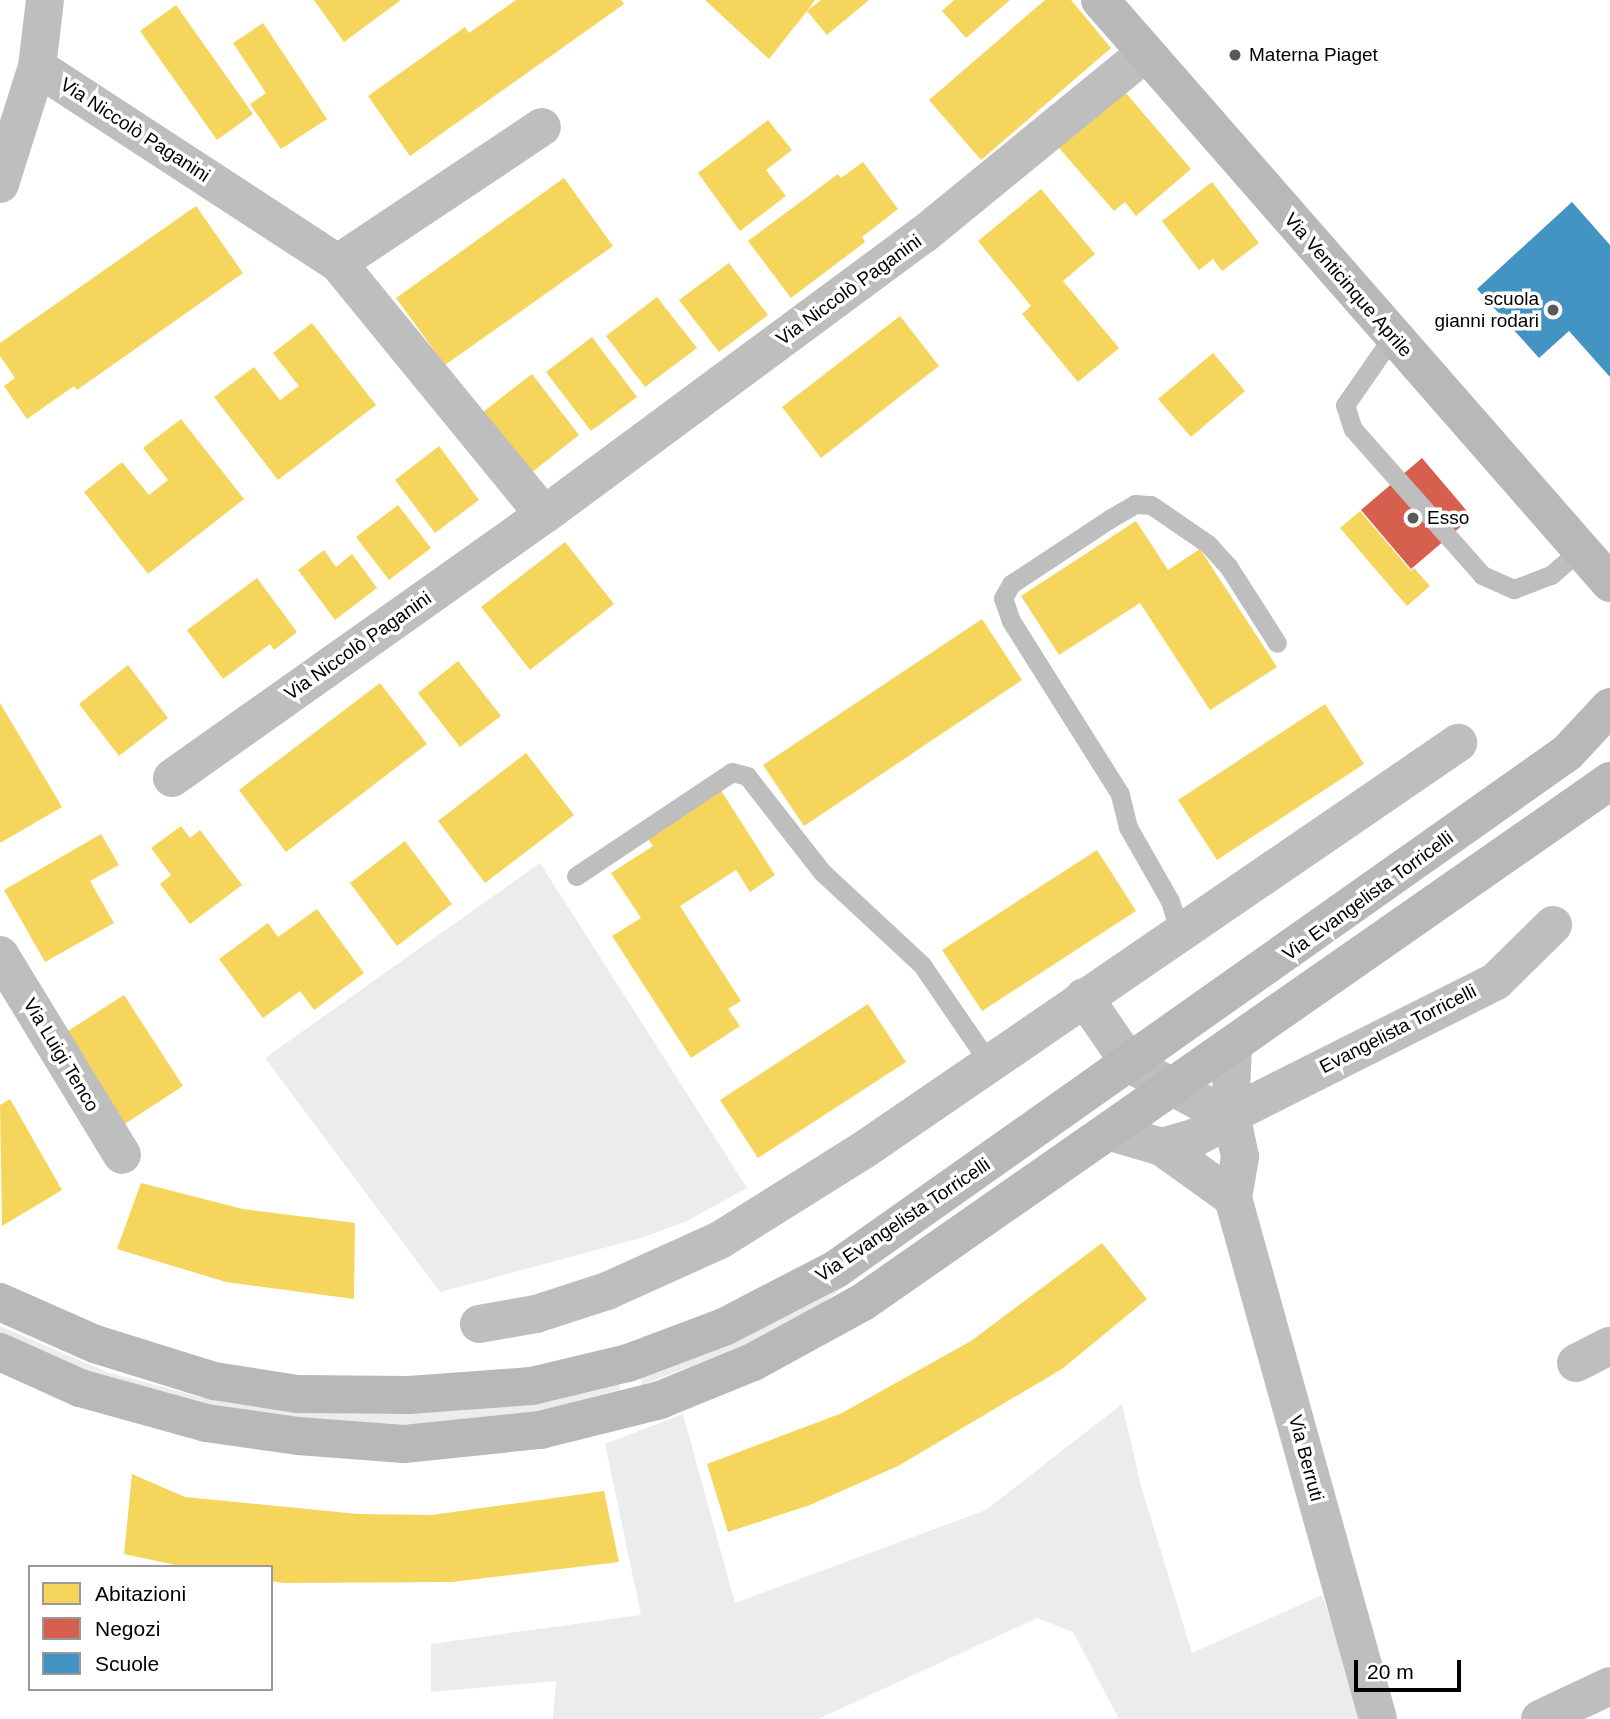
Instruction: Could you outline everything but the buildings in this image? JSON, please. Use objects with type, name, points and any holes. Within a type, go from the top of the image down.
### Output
[{"type":"street","points":[[0,184],[37,66],[45,0]]},
{"type":"street","name":"Via Venticinque Aprile","points":[[1100,0],[1393,336],[1600,567]]},
{"type":"street","name":"Via Niccolò Paganini","points":[[172,778],[544,515],[923,235],[1145,53]]},
{"type":"street","name":"Via Niccolò Paganini","points":[[37,66],[338,263],[544,515]]},
{"type":"street","points":[[338,263],[542,127]]},
{"type":"street","name":"Via Evangelista Torricelli","points":[[0,1302],[95,1344],[214,1381],[297,1394],[409,1395],[532,1387],[628,1363],[724,1327],[836,1269],[1567,753],[1610,708]]},
{"type":"street","points":[[479,1324],[536,1314],[607,1291],[720,1240],[865,1149],[1458,743]]},
{"type":"street","points":[[0,1352],[80,1388],[219,1425],[404,1444],[540,1430],[660,1399],[753,1362],[863,1302],[1177,1086],[1592,789],[1610,781]]},
{"type":"street","name":"Evangelista Torricelli","points":[[1162,1147],[1196,1138],[1231,1117],[1496,981],[1553,925]]},
{"type":"street","name":"Via Luigi Tenco","points":[[0,955],[122,1155]]},
{"type":"street","points":[[1084,997],[1130,1064],[1177,1086],[1231,1117]]},
{"type":"street","name":"Via Berruti","points":[[1233,1046],[1231,1117],[1240,1157],[1233,1198],[1378,1719]]},
{"type":"street","points":[[1111,1132],[1162,1147],[1233,1198]]},
{"type":"street","points":[[1576,1363],[1610,1346]]},
{"type":"street","points":[[1540,1719],[1598,1701]]},
{"type":"lane","points":[[1393,336],[1345,405],[1353,429],[1482,575],[1514,589],[1551,575],[1600,567]]},
{"type":"lane","points":[[1180,932],[1170,901],[1134,840],[1120,794],[1011,621],[1003,598],[1011,584],[1111,518],[1135,504],[1151,505],[1208,544],[1228,566],[1277,643]]},
{"type":"lane","points":[[576,877],[732,772],[747,776],[822,872],[922,965],[989,1063]]},
{"type":"shaded area","points":[[540,863],[747,1188],[687,1221],[641,1238],[440,1292],[265,1058]]},
{"type":"shaded area","points":[[1020,1153],[1024,1160],[818,1306],[739,1348],[642,1385],[638,1373]]},
{"type":"shaded area","points":[[0,1326],[107,1372],[200,1397],[272,1409],[356,1414],[460,1411],[617,1382],[621,1389],[559,1407],[461,1423],[358,1426],[272,1419],[103,1383],[0,1338]]},
{"type":"shaded area","points":[[1122,1404],[1141,1486],[1192,1653],[1322,1595],[1365,1719],[1119,1719],[1073,1632],[1037,1618],[818,1719],[553,1719],[556,1681],[431,1692],[431,1644],[641,1615],[605,1444],[683,1414],[735,1603],[986,1510]]},
{"type":"place","name":"Materna Piaget","points":[[1235,55]]},
{"type":"place","name":"scuola gianni rodari","points":[[1553,310]]},
{"type":"place","name":"Esso","points":[[1413,518]]}]
